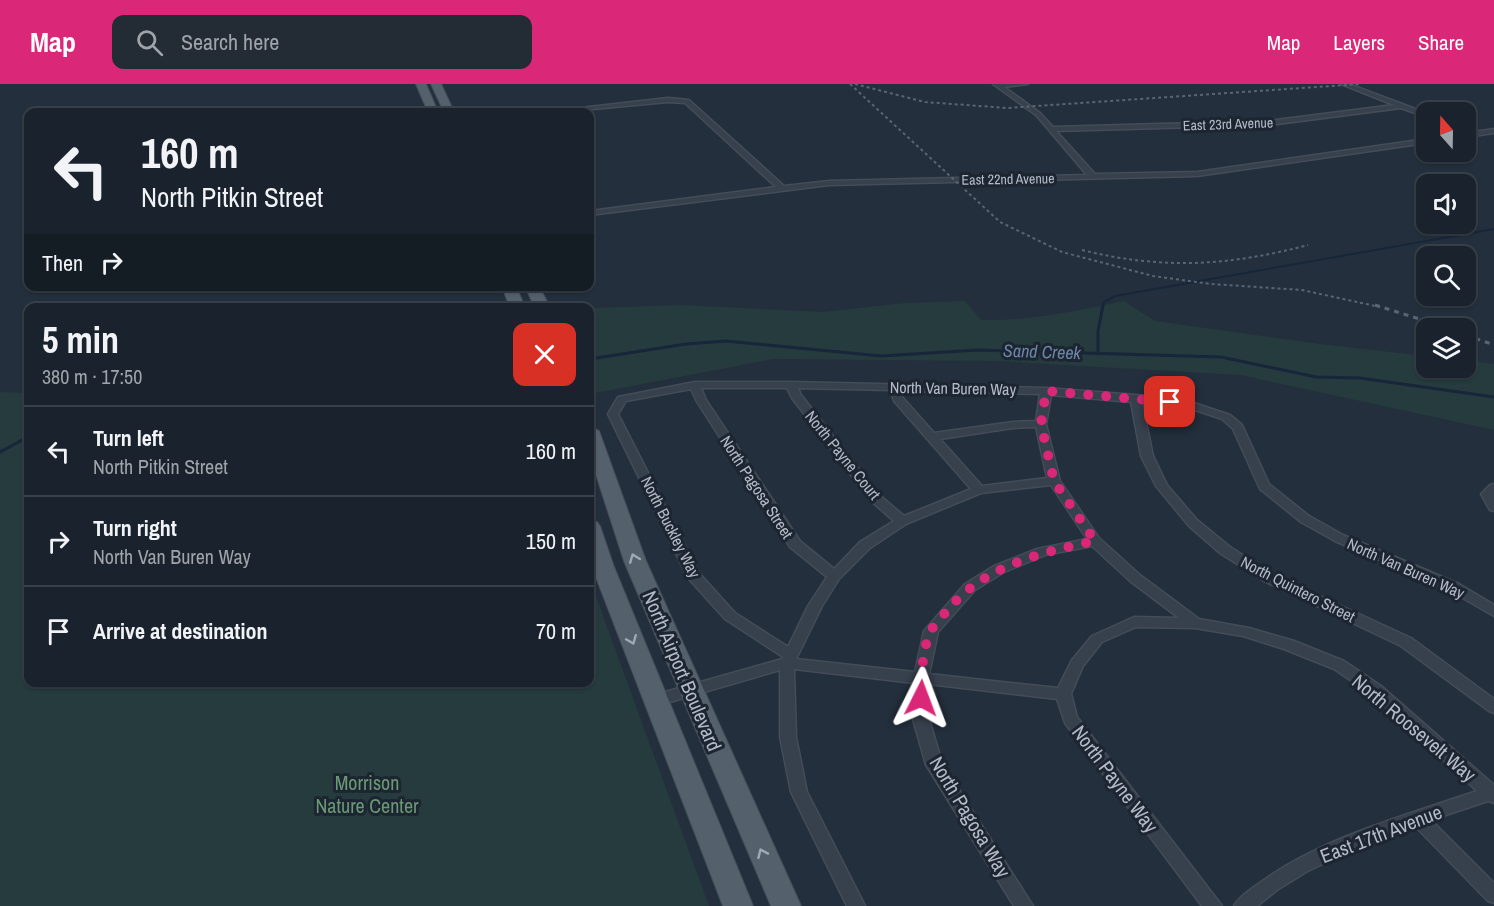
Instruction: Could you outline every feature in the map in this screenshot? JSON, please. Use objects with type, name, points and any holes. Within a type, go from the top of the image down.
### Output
[{"type":"main road","points":[[421,84],[432,108]]},
{"type":"main road","points":[[436,84],[447,108]]},
{"type":"main road","name":"North Airport Boulevard","points":[[594,442],[635,561],[689,690],[786,906]]},
{"type":"main road","name":"North Airport Boulevard","points":[[594,537],[738,906]]},
{"type":"street","points":[[997,85],[1024,84]]},
{"type":"street","points":[[1344,84],[1416,111]]},
{"type":"street","points":[[997,85],[1031,108],[1053,129],[1094,178]]},
{"type":"street","points":[[590,108],[683,99],[697,109],[781,188]]},
{"type":"street","name":"East 23rd Avenue","points":[[1053,129],[1261,123],[1401,106]]},
{"type":"street","points":[[1476,134],[1494,131]]},
{"type":"street","points":[[1476,132],[1480,133]]},
{"type":"street","name":"East 22nd Avenue","points":[[594,212],[841,182],[1197,174],[1416,142]]},
{"type":"street","name":"North Van Buren Way","points":[[622,399],[696,385],[791,385],[1046,391],[1187,404],[1226,417],[1238,427],[1264,486],[1282,504],[1339,538],[1455,587],[1494,610]]},
{"type":"street","name":"North Pagosa Street","points":[[696,385],[701,400],[795,544],[834,576]]},
{"type":"street","name":"North Payne Court","points":[[791,385],[796,396],[874,497],[902,521]]},
{"type":"street","points":[[894,387],[898,399],[979,490]]},
{"type":"street","points":[[1046,391],[1041,424],[1054,481],[1095,541],[1135,578],[1195,623]]},
{"type":"street","name":"North Quintero Street","points":[[1136,398],[1147,456],[1162,486],[1193,523],[1225,550],[1269,578],[1406,642],[1494,707]]},
{"type":"street","name":"North Buckley Way","points":[[622,399],[614,414],[693,575],[730,616],[789,659]]},
{"type":"street","points":[[931,437],[1013,425],[1041,424]]},
{"type":"street","points":[[856,906],[799,792],[788,737],[789,659],[815,606],[834,576],[865,545],[902,521],[979,490],[1054,481]]},
{"type":"street","points":[[1494,488],[1487,494],[1494,507]]},
{"type":"street","name":"North Pagosa Way","points":[[1024,906],[934,765],[921,719],[921,677],[931,631],[970,587],[999,569],[1042,552],[1095,541]]},
{"type":"street","points":[[656,700],[789,659],[1063,694],[1077,663],[1097,639],[1134,622],[1195,623]]},
{"type":"street","name":"North Roosevelt Way","points":[[1195,623],[1244,631],[1289,645],[1339,665],[1376,690],[1493,794]]},
{"type":"street","name":"North Payne Way","points":[[1063,694],[1070,719],[1087,745],[1212,906]]},
{"type":"street","name":"East 17th Avenue","points":[[1243,906],[1267,886],[1329,851],[1493,794]]},
{"type":"street","points":[[1419,819],[1494,895]]},
{"type":"green space","points":[[965,301],[981,320],[999,320],[1071,312],[1124,301],[1155,321],[1416,355],[1416,378],[1476,378],[1476,361],[1494,364],[1494,430],[1240,375],[996,361],[773,359],[594,393],[594,308],[680,305],[823,312],[905,303]]},
{"type":"green space","name":"Morrison Nature Center","points":[[0,392],[24,393],[24,687],[594,687],[594,591],[709,906],[0,906]]},
{"type":"waterway","points":[[1103,307],[1104,302],[1115,296],[1494,229]]},
{"type":"waterway","points":[[1098,353],[1098,331],[1103,305]]},
{"type":"waterway","name":"Sand Creek","points":[[594,358],[686,344],[726,341],[881,356],[978,350],[1221,357],[1316,377],[1360,378],[1494,397]]},
{"type":"waterway","name":"Sand Creek","points":[[0,452],[24,439]]},
{"type":"railway","points":[[850,84],[1000,222],[1062,252],[1153,276],[1211,284],[1302,290],[1380,307]]},
{"type":"railway","points":[[855,84],[925,102],[1007,108],[1361,84]]},
{"type":"railway","points":[[1082,250],[1140,261],[1195,263],[1251,257],[1308,245]]},
{"type":"railway","points":[[1375,305],[1416,318]]},
{"type":"railway","points":[[1476,339],[1494,345]]},
{"type":"route","points":[[921,698],[921,677],[931,631],[950,606],[970,587],[999,569],[1042,552],[1095,541],[1054,481],[1041,424],[1046,391],[1170,402]]}]
